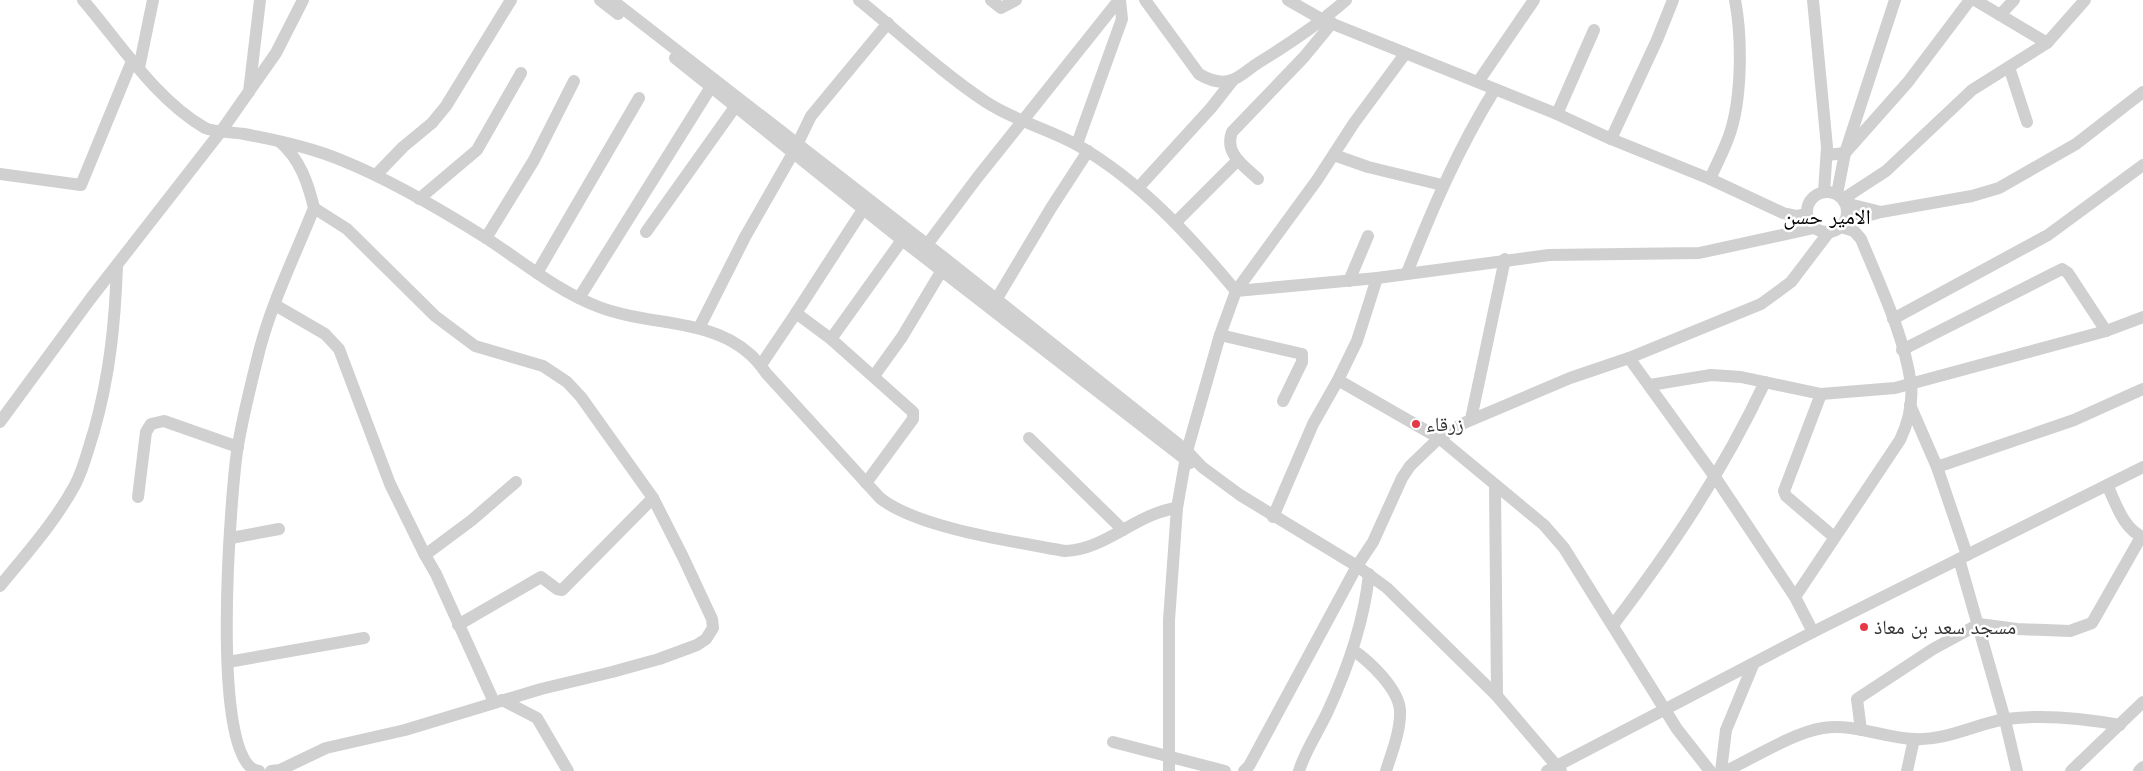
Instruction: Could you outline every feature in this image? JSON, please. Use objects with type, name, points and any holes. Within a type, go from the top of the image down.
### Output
[{"type":"street","points":[[83,0],[135,65],[164,95],[207,129],[222,130],[278,141],[339,159],[376,175],[419,199],[486,238],[578,298],[613,312],[699,328],[731,339],[746,349],[866,483],[891,507],[919,519],[1065,551],[1078,550],[1123,530],[1159,511],[1177,508]]},
{"type":"street","points":[[0,174],[81,185],[135,65],[153,0]]},
{"type":"street","points":[[248,94],[260,0]]},
{"type":"street","points":[[0,422],[248,94],[276,53],[303,0]]},
{"type":"street","points":[[376,175],[403,147],[432,123],[446,106],[512,0]]},
{"type":"street","points":[[600,0],[713,84],[735,107],[795,149],[902,240],[923,249],[942,270],[1186,456],[1272,517],[1369,574],[1429,627],[1497,696],[1555,769],[1813,632],[2143,467]]},
{"type":"street","points":[[612,0],[795,149],[923,249],[996,300],[1186,456]]},
{"type":"street","points":[[859,0],[973,93],[1022,122],[1076,144],[1138,188],[1176,222],[1236,291]]},
{"type":"street","points":[[991,0],[1001,8],[1016,0]]},
{"type":"street","points":[[923,249],[1120,0]]},
{"type":"street","points":[[1076,144],[1122,19],[1120,0]]},
{"type":"street","points":[[1145,0],[1199,74],[1216,81],[1233,80]]},
{"type":"street","points":[[1288,0],[1328,21],[1405,54],[1557,114],[1611,139],[1710,179],[1783,213],[1797,216],[1807,214]]},
{"type":"street","points":[[1258,179],[1238,160],[1230,149],[1228,142],[1232,132],[1304,57],[1328,21],[1346,0]]},
{"type":"street","points":[[1478,82],[1534,0]]},
{"type":"street","points":[[1611,139],[1657,40],[1673,0]]},
{"type":"street","points":[[1710,179],[1730,134],[1735,106],[1740,48],[1735,0]]},
{"type":"street","points":[[1244,771],[1249,766],[1357,566],[1376,536],[1402,478],[1410,466],[1439,438],[1471,419],[1570,378],[1629,358],[1761,304],[1776,295],[1804,267],[1847,216],[1837,197],[1827,155],[1813,0]]},
{"type":"street","points":[[1837,197],[1845,153],[1895,0]]},
{"type":"street","points":[[1827,155],[1845,153],[1908,82],[1970,0]]},
{"type":"street","points":[[1975,0],[2047,43]]},
{"type":"street","points":[[2000,15],[2014,0]]},
{"type":"street","points":[[1837,197],[1886,171],[1972,90],[2047,43],[2085,0]]},
{"type":"street","points":[[1138,188],[1187,135],[1233,80],[1328,21]]},
{"type":"street","points":[[699,328],[745,237],[818,106],[888,23]]},
{"type":"street","points":[[1557,114],[1594,30]]},
{"type":"street","points":[[1169,771],[1169,604],[1177,508],[1186,456],[1220,335],[1236,291],[1334,154],[1354,122],[1405,54]]},
{"type":"street","points":[[2009,67],[2026,122]]},
{"type":"street","points":[[419,199],[477,150],[521,73]]},
{"type":"street","points":[[486,238],[534,160],[574,81]]},
{"type":"street","points":[[578,298],[713,84]]},
{"type":"street","points":[[1407,273],[1442,185],[1472,126],[1495,89]]},
{"type":"street","points":[[1838,227],[1881,212],[1950,201],[1999,188],[2076,144],[2143,92]]},
{"type":"street","points":[[537,273],[639,98]]},
{"type":"street","points":[[646,232],[735,107]]},
{"type":"street","points":[[259,771],[254,771],[246,765],[238,750],[233,732],[228,698],[227,608],[238,447],[256,361],[275,305],[314,208],[302,170],[293,155],[278,141]]},
{"type":"street","points":[[996,300],[1040,224],[1088,152]]},
{"type":"street","points":[[1334,154],[1368,166],[1442,185]]},
{"type":"street","points":[[1176,222],[1238,160]]},
{"type":"street","points":[[1893,319],[2048,235],[2143,165]]},
{"type":"street","points":[[1814,228],[1807,214],[1809,202],[1818,194],[1837,197],[1881,212]]},
{"type":"street","points":[[271,771],[280,770],[326,748],[405,730],[498,701],[658,659],[697,645],[711,634],[712,619],[683,557],[652,498],[581,397],[567,382],[543,366],[475,346],[456,333],[435,316],[347,229],[314,208]]},
{"type":"street","points":[[761,365],[864,208]]},
{"type":"street","points":[[1236,291],[1377,278],[1505,259],[1582,253],[1699,253],[1814,228],[1838,227],[1854,231],[1861,239],[1893,319],[1911,385],[1909,417],[1900,440],[1795,597]]},
{"type":"street","points":[[1349,281],[1368,236]]},
{"type":"street","points":[[831,339],[902,240]]},
{"type":"street","points":[[1471,419],[1505,259]]},
{"type":"street","points":[[0,586],[40,536],[81,473],[103,398],[110,362],[115,328],[117,265]]},
{"type":"street","points":[[1902,350],[2062,269],[2068,273],[2106,332]]},
{"type":"street","points":[[874,376],[902,337],[942,270]]},
{"type":"street","points":[[1272,517],[1313,424],[1357,341],[1377,278]]},
{"type":"street","points":[[275,305],[325,334],[339,349],[390,484],[436,574],[458,625],[498,701],[537,718],[568,771]]},
{"type":"street","points":[[796,313],[831,339],[874,376],[914,415],[866,483]]},
{"type":"street","points":[[1650,385],[1711,375],[1765,382],[1821,394],[1882,390],[1911,385],[2002,358],[2106,332],[2143,317]]},
{"type":"street","points":[[1220,335],[1302,354],[1302,362],[1283,401]]},
{"type":"street","points":[[1629,358],[1715,477],[1795,597],[1813,632]]},
{"type":"street","points":[[1338,380],[1439,438],[1553,535],[1613,625],[1677,729],[1710,771]]},
{"type":"street","points":[[1613,625],[1658,565],[1715,477],[1739,437],[1765,382]]},
{"type":"street","points":[[1937,467],[2074,420],[2143,389]]},
{"type":"street","points":[[1821,394],[1784,491],[1786,496],[1834,537]]},
{"type":"street","points":[[1910,405],[1937,467],[1963,557],[2018,771]]},
{"type":"street","points":[[138,497],[146,432],[151,424],[164,421],[238,447]]},
{"type":"street","points":[[1029,438],[1123,530]]},
{"type":"street","points":[[425,555],[472,520],[516,482]]},
{"type":"street","points":[[1495,485],[1497,696]]},
{"type":"street","points":[[1861,730],[1858,699],[1933,648],[1979,624],[2017,629],[2070,631],[2086,626],[2097,617],[2142,537],[2132,531],[2123,519],[2107,485]]},
{"type":"street","points":[[458,625],[541,577],[557,589],[562,590],[567,587],[652,498]]},
{"type":"street","points":[[231,538],[279,528]]},
{"type":"street","points":[[1299,771],[1327,713],[1353,650],[1365,609],[1369,574]]},
{"type":"street","points":[[228,662],[364,638]]},
{"type":"street","points":[[1353,650],[1370,662],[1378,671],[1399,706],[1396,734],[1386,771]]},
{"type":"street","points":[[1721,771],[1726,730],[1753,664]]},
{"type":"street","points":[[2071,771],[2143,702]]},
{"type":"street","points":[[1726,771],[1812,731],[1831,727],[1861,730],[1914,740],[1944,736],[2005,720],[2055,716],[2120,725]]},
{"type":"street","points":[[1907,771],[1914,740]]},
{"type":"street","points":[[1113,742],[1225,771]]},
{"type":"street","points":[[2139,771],[2143,767]]},
{"type":"place","name":"زرقاء","points":[[1416,424]]},
{"type":"place","name":"مسجد سعد بن معاذ","points":[[1864,627]]},
{"type":"district","name":"الامير حسن","points":[[1827,217]]}]
